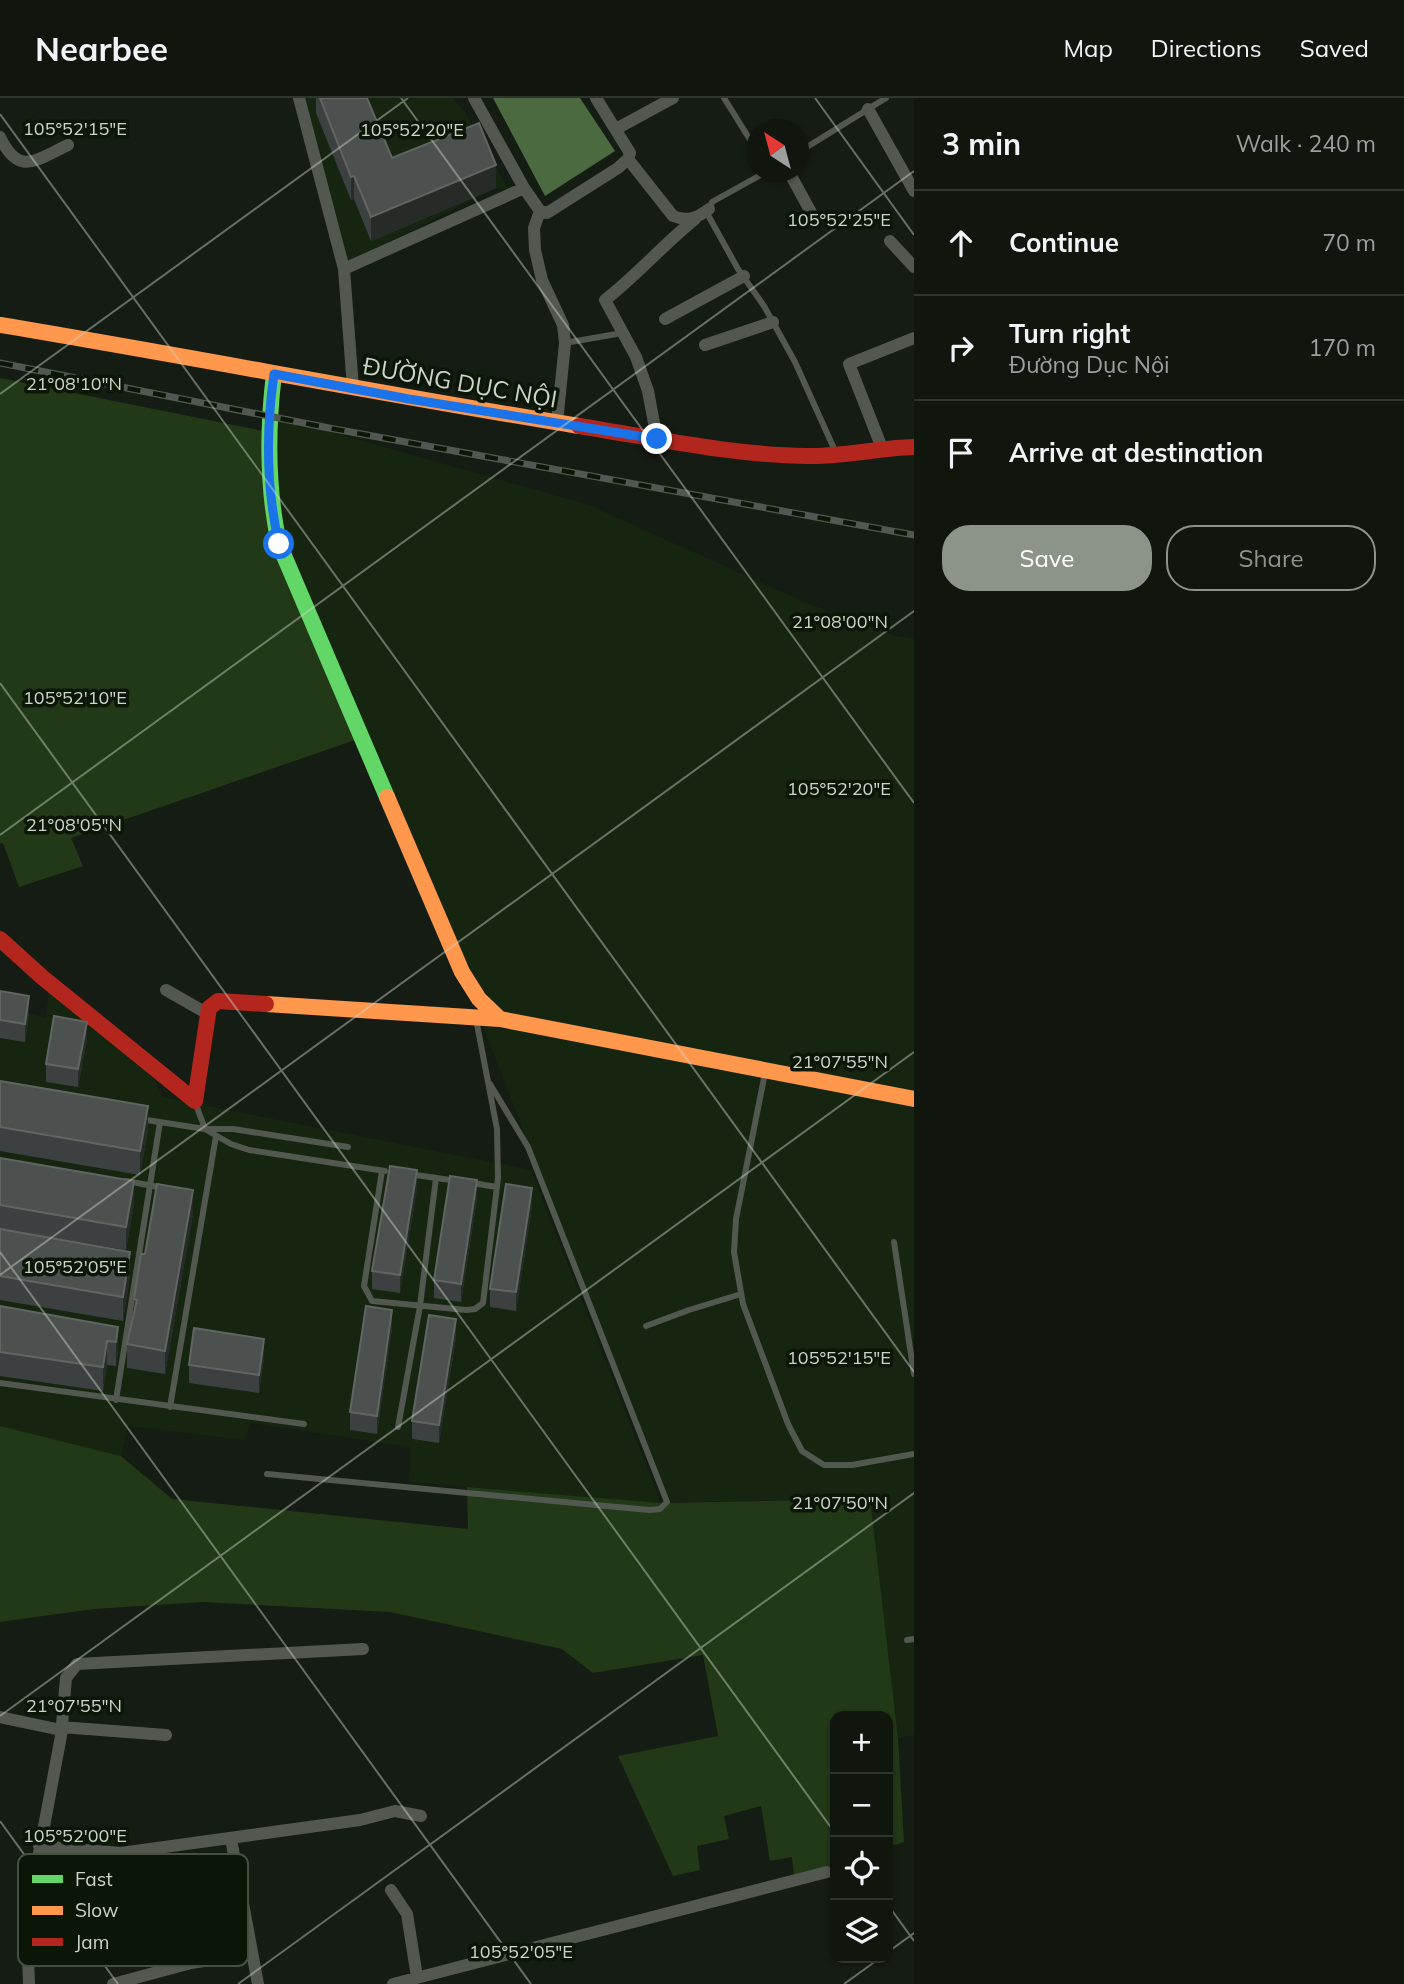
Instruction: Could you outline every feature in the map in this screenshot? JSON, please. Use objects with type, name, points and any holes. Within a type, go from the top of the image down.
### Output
[{"type":"street","points":[[299,98],[344,269],[353,388]]},
{"type":"street","points":[[474,98],[524,188],[540,211],[547,213],[554,210],[628,159]]},
{"type":"street","points":[[596,98],[628,147],[628,159],[673,216],[695,219]]},
{"type":"street","points":[[616,129],[673,98]]},
{"type":"street","points":[[869,109],[914,191]]},
{"type":"street","points":[[0,136],[7,152],[15,160],[32,162],[68,145]]},
{"type":"street","points":[[794,182],[813,216]]},
{"type":"street","points":[[344,269],[524,188]]},
{"type":"street","points":[[657,439],[648,391],[636,357],[605,300],[667,242],[709,209]]},
{"type":"street","points":[[540,211],[534,228],[535,250],[542,280],[563,325],[565,343],[557,423]]},
{"type":"street","points":[[890,241],[914,267]]},
{"type":"street","points":[[665,319],[744,276]]},
{"type":"street","points":[[705,345],[773,321]]},
{"type":"street","name":"ĐƯỜNG DỤC NỘI","points":[[0,325],[557,423],[751,453],[836,455],[881,448],[914,447]]},
{"type":"street","points":[[881,448],[849,364],[914,338]]},
{"type":"street","points":[[274,374],[268,432],[271,513],[279,544],[462,972],[479,999],[500,1019]]},
{"type":"street","points":[[0,939],[42,977],[195,1101]]},
{"type":"street","points":[[166,990],[208,1014]]},
{"type":"street","points":[[195,1101],[208,1014],[211,1004],[218,1000],[500,1019],[914,1100]]},
{"type":"street","points":[[38,1854],[47,1818],[66,1678],[77,1664],[363,1649]]},
{"type":"street","points":[[0,1717],[61,1729],[166,1735]]},
{"type":"street","points":[[39,1846],[121,1853],[359,1821],[395,1811],[421,1816]]},
{"type":"street","points":[[231,1839],[234,1854]]},
{"type":"street","points":[[393,1984],[827,1872]]},
{"type":"street","points":[[391,1891],[407,1914],[418,1977]]},
{"type":"street","points":[[248,1938],[258,1984]]},
{"type":"street","points":[[28,1966],[29,1984]]},
{"type":"street","points":[[113,1984],[180,1966]]},
{"type":"lane","points":[[724,98],[746,133]]},
{"type":"lane","points":[[809,146],[887,98]]},
{"type":"lane","points":[[748,182],[712,202],[708,215],[795,362],[836,455]]},
{"type":"lane","points":[[565,343],[622,332]]},
{"type":"lane","points":[[382,1171],[364,1286],[372,1301],[475,1309],[483,1303],[497,1187],[497,1129],[476,1019]]},
{"type":"lane","points":[[765,1071],[736,1219],[734,1252],[741,1294],[788,1424],[802,1451],[824,1465],[852,1465],[914,1454]]},
{"type":"lane","points":[[267,1474],[649,1510],[660,1509],[667,1502],[528,1147],[490,1084]]},
{"type":"lane","points":[[195,1101],[205,1129],[249,1150],[497,1187]]},
{"type":"lane","points":[[133,1118],[205,1129],[233,1129],[348,1147]]},
{"type":"lane","points":[[116,1400],[160,1122]]},
{"type":"lane","points":[[170,1406],[216,1136]]},
{"type":"lane","points":[[398,1427],[420,1306],[436,1178]]},
{"type":"lane","points":[[122,1181],[177,1190]]},
{"type":"lane","points":[[191,1193],[205,1195]]},
{"type":"lane","points":[[894,1242],[914,1374]]},
{"type":"lane","points":[[126,1258],[138,1261]]},
{"type":"lane","points":[[646,1326],[741,1294]]},
{"type":"lane","points":[[114,1335],[126,1336]]},
{"type":"lane","points":[[0,1383],[304,1424]]},
{"type":"shaded area","points":[[304,98],[452,98],[463,109],[508,189],[496,188],[347,263]]},
{"type":"shaded area","points":[[493,98],[580,98],[615,151],[545,196]]},
{"type":"shaded area","points":[[0,378],[268,432],[271,513],[361,738],[71,838],[83,866],[19,887],[3,843],[0,843]]},
{"type":"shaded area","points":[[268,414],[589,505],[802,601],[892,635],[914,639],[914,1735],[898,1738],[869,1499],[667,1502],[462,972],[279,544]]},
{"type":"shaded area","points":[[49,991],[154,1079],[162,1097],[531,1170],[661,1503],[409,1482],[410,1447],[250,1423],[245,1440],[128,1426],[121,1456],[0,1426],[0,1009],[46,1017]]},
{"type":"shaded area","points":[[0,1426],[121,1456],[172,1499],[468,1529],[467,1487],[661,1503],[870,1499],[898,1738],[904,1842],[893,1845],[893,1711],[830,1711],[830,1866],[794,1877],[792,1857],[770,1861],[761,1806],[724,1816],[729,1839],[697,1846],[700,1870],[673,1876],[618,1756],[718,1736],[703,1655],[593,1673],[562,1649],[390,1612],[203,1602],[94,1609],[0,1622]]},
{"type":"building","points":[[320,98],[367,98],[392,158],[479,123],[496,165],[371,217],[354,176],[351,177]]},
{"type":"building","points":[[0,991],[29,996],[25,1024],[0,1020]]},
{"type":"building","points":[[54,1016],[87,1022],[78,1069],[46,1064]]},
{"type":"building","points":[[0,1081],[148,1106],[140,1151],[0,1127]]},
{"type":"building","points":[[0,1158],[134,1181],[126,1227],[0,1205]]},
{"type":"building","points":[[390,1166],[417,1170],[400,1275],[372,1271]]},
{"type":"building","points":[[450,1176],[477,1180],[461,1284],[434,1280]]},
{"type":"building","points":[[157,1184],[193,1190],[165,1351],[127,1344],[137,1300],[134,1299],[141,1254],[145,1254]]},
{"type":"building","points":[[506,1184],[532,1188],[516,1292],[490,1289]]},
{"type":"building","points":[[0,1229],[130,1252],[123,1297],[0,1276]]},
{"type":"building","points":[[0,1306],[118,1327],[116,1342],[107,1341],[103,1367],[0,1352]]},
{"type":"building","points":[[366,1306],[392,1310],[377,1416],[350,1412]]},
{"type":"building","points":[[429,1315],[456,1319],[439,1425],[412,1421]]},
{"type":"building","points":[[194,1328],[264,1339],[259,1375],[189,1365]]},
{"type":"railway","points":[[0,363],[329,428],[914,535]]},
{"type":"traffic: fast","points":[[274,374],[269,459],[279,544],[387,797]]},
{"type":"traffic: slow","points":[[0,325],[579,426]]},
{"type":"traffic: slow","points":[[387,797],[462,972],[479,999],[500,1019]]},
{"type":"traffic: slow","points":[[266,1004],[500,1019],[914,1099]]},
{"type":"traffic: jam","points":[[579,426],[693,445],[778,455],[820,456],[914,447]]},
{"type":"traffic: jam","points":[[0,939],[42,977],[195,1101],[209,1008],[218,1001],[266,1004]]},
{"type":"route","points":[[279,544],[271,513],[268,432],[274,374],[657,439]]}]
